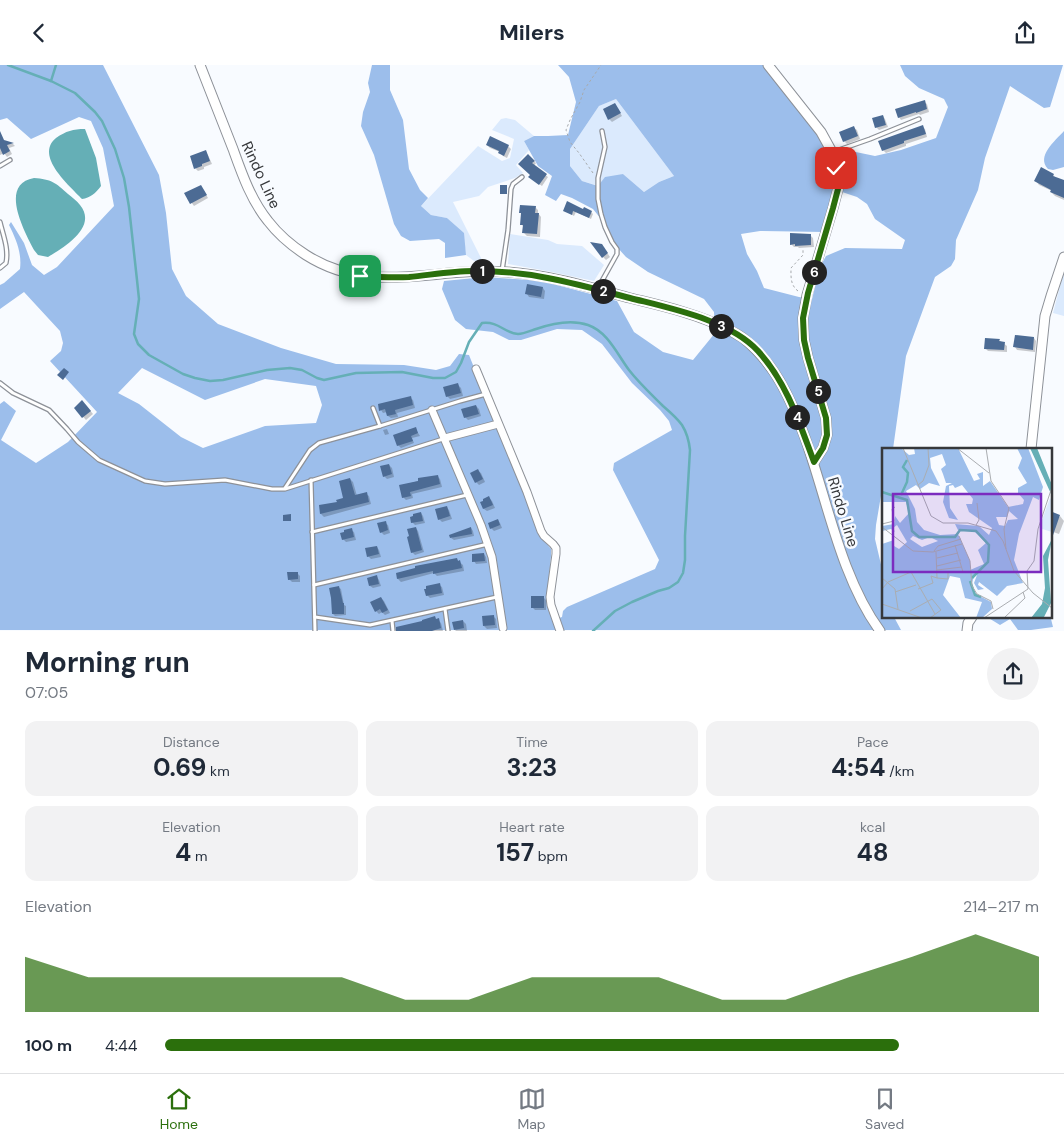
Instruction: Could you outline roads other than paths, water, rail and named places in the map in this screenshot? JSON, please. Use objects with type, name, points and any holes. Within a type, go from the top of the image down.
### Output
[{"type":"street","name":"Rindo Line","points":[[200,65],[245,182],[258,206],[269,223],[284,238],[298,250],[323,265],[360,276],[384,278],[472,271],[502,271],[540,275],[689,313],[740,336],[751,345],[766,361],[792,403],[814,462],[843,556],[856,591],[880,631]]},
{"type":"street","points":[[768,65],[821,132],[832,152],[836,168],[838,189],[808,293],[803,318],[804,340],[808,358],[826,418],[827,435],[823,448],[814,462]]},
{"type":"street","points":[[1031,448],[1045,317],[1064,257]]},
{"type":"street","points":[[476,369],[527,492],[541,531],[556,549],[550,597],[552,610],[560,631]]},
{"type":"street","points":[[432,410],[488,544],[492,557],[503,628]]},
{"type":"street","points":[[445,438],[498,424]]},
{"type":"street","points":[[967,631],[968,623],[971,618]]},
{"type":"lane","points":[[832,152],[918,119]]},
{"type":"lane","points":[[598,289],[617,254],[617,249],[612,242],[601,214],[598,199],[597,183],[605,147],[602,131]]},
{"type":"lane","points":[[0,165],[10,160]]},
{"type":"lane","points":[[502,271],[511,189],[513,184],[522,177]]},
{"type":"lane","points":[[0,222],[8,257],[6,263],[0,268]]},
{"type":"lane","points":[[0,383],[13,393],[49,411],[99,461],[145,481],[165,484],[225,480],[272,489],[285,489],[445,438]]},
{"type":"lane","points":[[285,489],[310,450],[319,443],[486,394]]},
{"type":"lane","points":[[373,408],[380,426]]},
{"type":"lane","points":[[311,480],[315,631]]},
{"type":"lane","points":[[312,532],[468,494]]},
{"type":"lane","points":[[314,585],[488,544]]},
{"type":"lane","points":[[315,617],[370,625],[498,597]]},
{"type":"lane","points":[[445,609],[448,631]]},
{"type":"lane","points":[[392,621],[393,631]]},
{"type":"waterway","points":[[8,65],[51,81],[75,93],[102,121],[115,149],[124,178],[129,207],[139,299],[134,334],[138,344],[149,355],[183,374],[210,381],[267,370],[290,368],[302,370],[324,380],[356,373],[402,372],[433,378],[445,378],[456,372],[469,342],[482,323],[497,325],[509,332],[518,334],[555,324],[575,322],[595,328],[607,338],[629,370],[676,417],[688,437],[690,450],[685,560],[683,573],[678,582],[669,588],[632,602],[615,611],[593,631]]},
{"type":"waterway","points":[[51,81],[56,65]]}]
